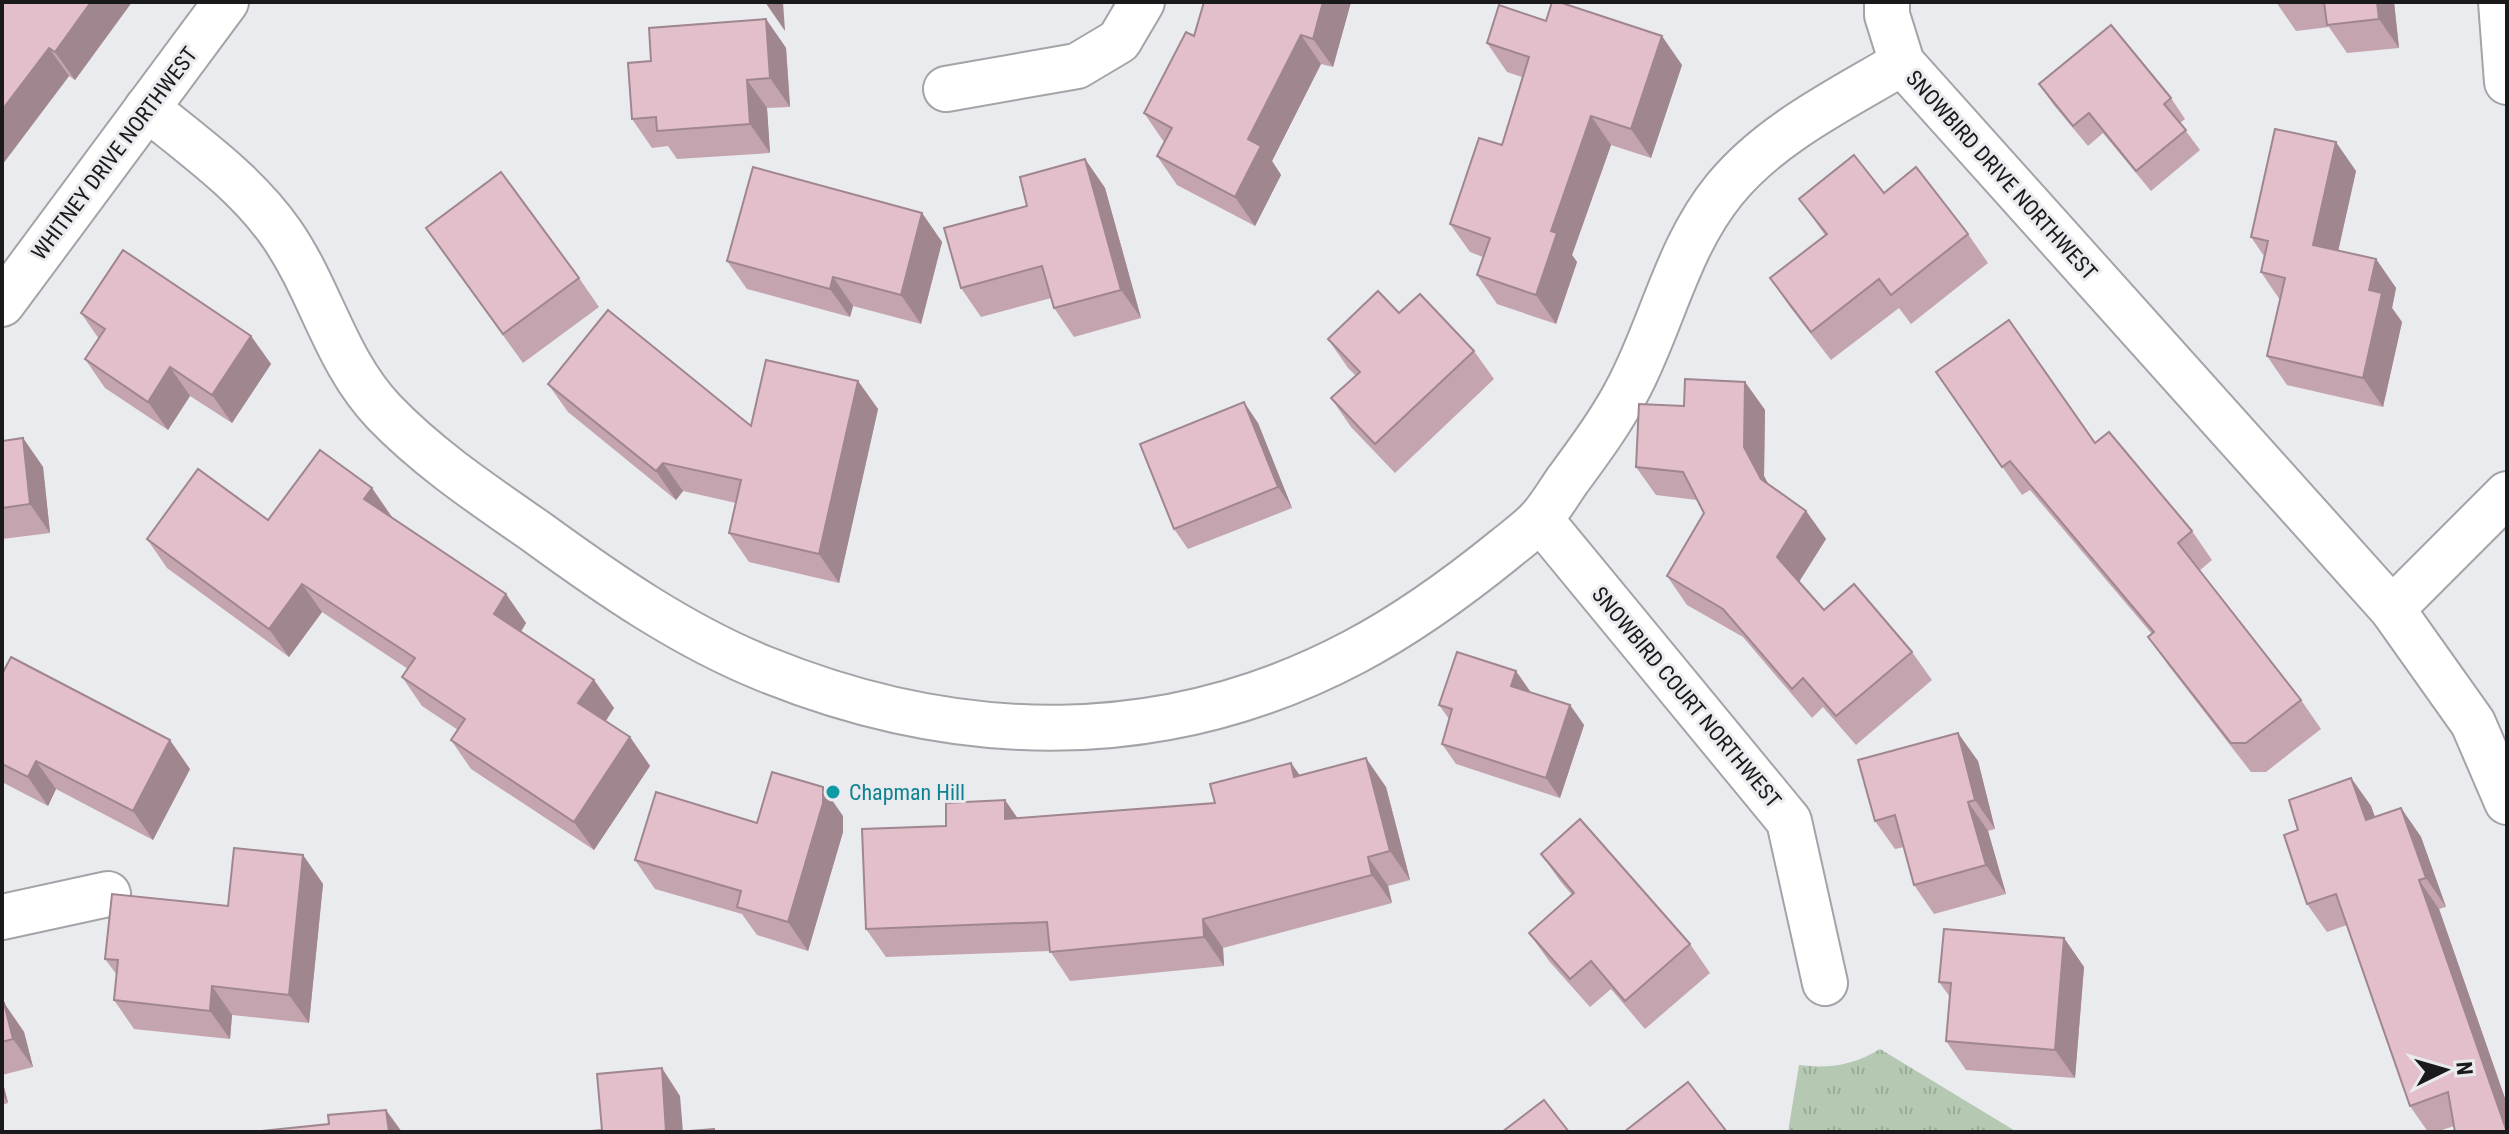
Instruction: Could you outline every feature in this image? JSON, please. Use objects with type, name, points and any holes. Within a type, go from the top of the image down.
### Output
[{"type":"street","name":"WHITNEY DRIVE NORTHWEST","points":[[2,304],[226,2]]},
{"type":"street","points":[[946,89],[1077,66],[1119,41],[1142,2]]},
{"type":"street","points":[[1887,2],[1887,15],[1902,63]]},
{"type":"street","points":[[2501,2],[2507,82]]},
{"type":"street","name":"SNOWBIRD DRIVE NORTHWEST","points":[[147,108],[246,189],[283,236],[314,293],[342,355],[382,410],[456,475],[582,565],[684,629],[763,668],[868,705],[953,722],[1059,729],[1142,723],[1242,701],[1313,674],[1397,630],[1466,582],[1540,519],[1595,442],[1630,386],[1691,240],[1725,188],[1779,137],[1902,63],[2392,609],[2473,723],[2507,802]]},
{"type":"street","points":[[2392,609],[2507,494]]},
{"type":"street","name":"SNOWBIRD COURT NORTHWEST","points":[[1540,519],[1789,821],[1825,983]]},
{"type":"street","points":[[2,917],[108,894]]},
{"type":"green space","points":[[1880,1049],[2017,1132],[1788,1132],[1799,1065],[1841,1064],[1861,1059]]},
{"type":"building","points":[[2,2],[91,2],[55,52],[49,48],[2,110]]},
{"type":"building","points":[[1204,2],[1323,2],[1313,39],[1301,35],[1248,139],[1261,146],[1235,197],[1157,156],[1172,128],[1144,113],[1186,32],[1194,36]]},
{"type":"building","points":[[1552,2],[1662,36],[1631,129],[1591,116],[1551,231],[1557,233],[1536,295],[1477,275],[1490,238],[1450,224],[1479,138],[1502,145],[1529,57],[1487,43],[1499,5],[1546,21]]},
{"type":"building","points":[[2324,2],[2377,2],[2379,19],[2327,25]]},
{"type":"building","points":[[766,19],[770,78],[747,80],[750,124],[657,131],[656,117],[632,119],[628,63],[651,61],[649,28]]},
{"type":"building","points":[[2111,25],[2171,98],[2164,104],[2186,130],[2136,171],[2089,113],[2073,126],[2039,84]]},
{"type":"building","points":[[2275,129],[2336,142],[2313,245],[2376,259],[2369,290],[2382,293],[2363,378],[2267,356],[2285,278],[2261,272],[2268,241],[2251,237]]},
{"type":"building","points":[[1854,155],[1884,193],[1916,167],[1968,234],[1891,295],[1879,279],[1811,332],[1770,278],[1827,234],[1799,199]]},
{"type":"building","points":[[1085,159],[1121,290],[1054,308],[1042,266],[961,288],[944,228],[1027,206],[1020,177]]},
{"type":"building","points":[[753,167],[922,213],[901,295],[833,277],[830,289],[727,261]]},
{"type":"building","points":[[501,172],[579,278],[503,334],[426,228]]},
{"type":"building","points":[[123,250],[251,336],[212,395],[170,367],[148,402],[85,359],[105,329],[81,313]]},
{"type":"building","points":[[1378,291],[1399,313],[1420,294],[1474,351],[1375,444],[1331,398],[1360,372],[1328,339]]},
{"type":"building","points":[[608,310],[751,426],[766,360],[858,381],[819,554],[729,533],[741,480],[663,463],[656,471],[548,384]]},
{"type":"building","points":[[2009,320],[2095,443],[2109,432],[2192,531],[2178,543],[2301,700],[2246,743],[2231,743],[2148,637],[2154,632],[2010,461],[2002,467],[1936,372]]},
{"type":"building","points":[[1685,379],[1745,382],[1744,447],[1761,479],[1806,511],[1777,557],[1824,610],[1854,584],[1912,652],[1836,716],[1803,678],[1792,689],[1723,609],[1667,576],[1704,513],[1683,472],[1636,467],[1639,404],[1684,406]]},
{"type":"building","points":[[1244,402],[1278,487],[1174,529],[1140,444]]},
{"type":"building","points":[[23,438],[30,504],[2,508],[2,441]]},
{"type":"building","points":[[320,450],[372,488],[364,499],[506,594],[494,614],[594,680],[578,703],[630,737],[574,822],[451,740],[465,719],[402,677],[415,658],[302,584],[269,629],[147,539],[198,469],[268,520]]},
{"type":"building","points":[[1457,652],[1516,671],[1511,686],[1570,705],[1546,778],[1442,744],[1452,709],[1439,705]]},
{"type":"building","points":[[11,657],[170,740],[133,811],[36,761],[28,777],[2,764],[2,674]]},
{"type":"building","points":[[1958,733],[1975,800],[1968,802],[1986,865],[1914,885],[1895,815],[1875,821],[1858,760]]},
{"type":"building","points":[[1366,758],[1390,851],[1368,857],[1372,875],[1203,919],[1204,937],[1050,952],[1047,922],[866,929],[862,829],[946,826],[946,803],[1005,800],[1005,819],[1215,803],[1210,784],[1291,763],[1294,777]]},
{"type":"building","points":[[772,772],[823,787],[823,803],[788,922],[737,907],[741,891],[635,860],[656,792],[757,823]]},
{"type":"building","points":[[2351,778],[2366,820],[2401,808],[2426,878],[2419,880],[2507,1132],[2455,1132],[2448,1092],[2410,1106],[2336,894],[2307,904],[2284,835],[2298,830],[2289,800]]},
{"type":"building","points":[[1580,819],[1690,944],[1625,1001],[1591,961],[1570,979],[1529,933],[1574,893],[1541,854]]},
{"type":"building","points":[[234,848],[303,855],[289,995],[212,986],[210,1011],[114,1000],[118,960],[105,959],[112,894],[228,906]]},
{"type":"building","points":[[1944,929],[2064,938],[2055,1050],[1946,1041],[1951,983],[1939,982]]},
{"type":"building","points":[[2,1003],[13,1039],[2,1042]]},
{"type":"building","points":[[662,1068],[666,1132],[580,1132],[602,1130],[597,1074]]},
{"type":"building","points":[[1688,1082],[1727,1132],[1624,1132]]},
{"type":"building","points":[[1544,1100],[1569,1132],[1502,1132]]},
{"type":"building","points":[[386,1110],[389,1132],[252,1132],[329,1124],[328,1115]]},
{"type":"building","points":[[714,1129],[714,1132],[676,1132]]},
{"type":"place","name":"Chapman Hill","points":[[833,792]]}]
